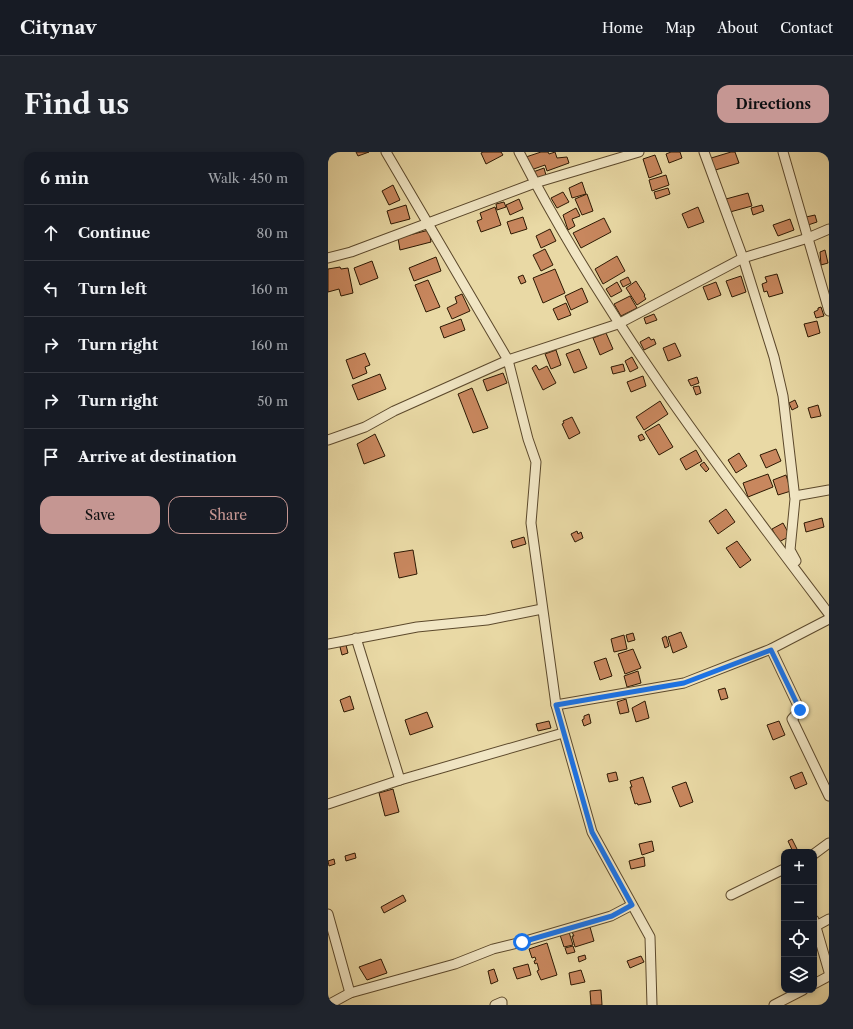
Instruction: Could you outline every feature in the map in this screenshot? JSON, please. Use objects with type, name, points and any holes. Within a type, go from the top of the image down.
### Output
[{"type":"street","points":[[386,152],[508,360],[528,439],[536,462],[531,523],[556,705],[592,832],[650,937],[652,1005]]},
{"type":"street","points":[[519,152],[535,183],[618,324],[669,399],[829,614]]},
{"type":"street","points":[[328,258],[351,252],[535,183],[639,152]]},
{"type":"street","points":[[704,152],[743,258],[774,356],[783,396],[795,496],[790,550],[810,589]]},
{"type":"street","points":[[783,152],[829,311]]},
{"type":"street","points":[[328,440],[364,428],[394,411],[508,360],[618,324],[743,258],[808,238],[829,229]]},
{"type":"street","points":[[795,496],[829,490]]},
{"type":"street","points":[[328,644],[417,627],[487,620],[542,609]]},
{"type":"street","points":[[556,705],[684,683],[771,650],[829,619]]},
{"type":"street","points":[[356,638],[400,780]]},
{"type":"street","points":[[771,650],[800,710],[792,719],[829,796]]},
{"type":"street","points":[[328,804],[400,780],[563,733]]},
{"type":"street","points":[[817,852],[829,843]]},
{"type":"street","points":[[731,895],[781,870]]},
{"type":"street","points":[[328,1005],[350,994],[455,964],[493,948],[522,942],[612,916],[632,905]]},
{"type":"street","points":[[328,914],[350,994]]},
{"type":"street","points":[[817,922],[829,919]]},
{"type":"street","points":[[817,930],[829,972]]},
{"type":"street","points":[[817,982],[829,976]]},
{"type":"street","points":[[774,1005],[797,993]]},
{"type":"street","points":[[495,1005],[502,1002],[502,1005]]},
{"type":"building","points":[[356,152],[369,152],[358,156]]},
{"type":"building","points":[[501,152],[503,155],[486,164],[481,153]]},
{"type":"building","points":[[541,152],[548,152],[549,154],[555,152],[557,158],[567,157],[569,163],[547,171],[545,165],[531,170],[526,157]]},
{"type":"building","points":[[671,152],[680,152],[682,158],[669,163],[666,154]]},
{"type":"building","points":[[735,152],[739,163],[712,171],[708,159]]},
{"type":"building","points":[[655,155],[662,173],[649,178],[643,159]]},
{"type":"building","points":[[544,168],[547,179],[537,182],[533,172]]},
{"type":"building","points":[[666,175],[669,185],[652,191],[649,180]]},
{"type":"building","points":[[582,182],[586,194],[572,198],[569,188]]},
{"type":"building","points":[[393,185],[400,200],[389,205],[382,191]]},
{"type":"building","points":[[668,188],[670,194],[656,199],[654,192]]},
{"type":"building","points":[[563,192],[569,202],[557,208],[551,198]]},
{"type":"building","points":[[748,193],[752,206],[730,212],[726,199]]},
{"type":"building","points":[[587,194],[593,211],[582,215],[575,199]]},
{"type":"building","points":[[519,199],[523,209],[510,215],[506,205]]},
{"type":"building","points":[[504,202],[506,207],[497,210],[496,204]]},
{"type":"building","points":[[406,205],[410,219],[391,224],[387,211]]},
{"type":"building","points":[[762,205],[764,211],[753,215],[751,208]]},
{"type":"building","points":[[495,207],[501,225],[481,232],[477,221],[482,219],[480,213]]},
{"type":"building","points":[[698,207],[704,222],[688,228],[682,214]]},
{"type":"building","points":[[576,208],[580,216],[572,219],[575,226],[568,230],[563,215]]},
{"type":"building","points":[[815,215],[817,222],[808,225],[806,217]]},
{"type":"building","points":[[523,217],[527,229],[511,234],[507,222]]},
{"type":"building","points":[[604,218],[611,232],[581,248],[573,233]]},
{"type":"building","points":[[790,219],[794,230],[778,236],[773,225]]},
{"type":"building","points":[[550,229],[556,241],[541,248],[536,236]]},
{"type":"building","points":[[429,230],[431,242],[400,250],[398,238]]},
{"type":"building","points":[[545,249],[553,265],[541,271],[533,255]]},
{"type":"building","points":[[825,250],[828,263],[821,265],[820,252]]},
{"type":"building","points":[[617,256],[625,271],[603,284],[595,269]]},
{"type":"building","points":[[436,257],[441,271],[414,281],[409,268]]},
{"type":"building","points":[[372,261],[378,278],[360,285],[354,268]]},
{"type":"building","points":[[340,267],[341,269],[348,268],[353,293],[341,296],[339,289],[328,292],[328,269]]},
{"type":"building","points":[[555,269],[565,293],[543,303],[533,278]]},
{"type":"building","points":[[777,274],[783,293],[769,297],[767,291],[764,292],[762,284],[767,282],[765,277]]},
{"type":"building","points":[[523,275],[526,282],[521,284],[518,277]]},
{"type":"building","points":[[741,276],[746,292],[732,297],[726,281]]},
{"type":"building","points":[[628,277],[631,283],[623,287],[620,281]]},
{"type":"building","points":[[428,280],[440,307],[426,312],[415,285]]},
{"type":"building","points":[[636,281],[646,299],[637,305],[626,288]]},
{"type":"building","points":[[617,282],[622,291],[611,297],[606,289]]},
{"type":"building","points":[[716,282],[721,295],[708,300],[703,287]]},
{"type":"building","points":[[582,288],[588,302],[571,310],[565,296]]},
{"type":"building","points":[[462,294],[470,311],[452,319],[447,308],[457,303],[455,297]]},
{"type":"building","points":[[630,296],[637,308],[621,316],[614,304]]},
{"type":"building","points":[[566,303],[571,315],[558,320],[553,309]]},
{"type":"building","points":[[821,307],[824,316],[816,318],[814,312]]},
{"type":"building","points":[[654,314],[657,320],[646,324],[644,318]]},
{"type":"building","points":[[461,319],[465,330],[444,338],[440,327]]},
{"type":"building","points":[[817,321],[820,333],[808,337],[804,324]]},
{"type":"building","points":[[606,333],[613,349],[600,355],[593,338]]},
{"type":"building","points":[[649,337],[651,340],[654,339],[656,344],[644,350],[640,342]]},
{"type":"building","points":[[675,343],[681,356],[668,361],[663,348]]},
{"type":"building","points":[[579,349],[587,368],[574,373],[566,354]]},
{"type":"building","points":[[556,350],[561,365],[551,369],[545,354]]},
{"type":"building","points":[[365,353],[370,365],[365,367],[367,373],[353,379],[346,360]]},
{"type":"building","points":[[632,357],[638,368],[630,372],[625,361]]},
{"type":"building","points":[[623,364],[625,371],[613,374],[611,367]]},
{"type":"building","points":[[536,365],[539,370],[547,366],[556,383],[543,390],[532,368]]},
{"type":"building","points":[[503,373],[507,383],[487,391],[483,380]]},
{"type":"building","points":[[380,374],[386,389],[358,400],[352,385]]},
{"type":"building","points":[[643,376],[646,386],[631,392],[627,382]]},
{"type":"building","points":[[697,377],[699,383],[691,386],[688,380]]},
{"type":"building","points":[[699,386],[701,393],[696,395],[693,387]]},
{"type":"building","points":[[472,388],[488,428],[473,433],[458,394]]},
{"type":"building","points":[[795,400],[798,407],[792,410],[789,403]]},
{"type":"building","points":[[660,401],[668,414],[644,430],[636,417]]},
{"type":"building","points":[[818,405],[821,416],[811,418],[808,408]]},
{"type":"building","points":[[572,417],[580,433],[569,439],[562,424],[564,423],[563,421]]},
{"type":"building","points":[[659,424],[673,447],[659,455],[645,432]]},
{"type":"building","points":[[375,434],[385,456],[364,464],[357,444]]},
{"type":"building","points":[[642,434],[645,439],[640,441],[638,436]]},
{"type":"building","points":[[776,449],[781,461],[766,468],[760,455]]},
{"type":"building","points":[[696,450],[702,461],[686,470],[680,459]]},
{"type":"building","points":[[739,453],[747,466],[736,473],[728,460]]},
{"type":"building","points":[[704,462],[709,469],[706,472],[700,465]]},
{"type":"building","points":[[768,474],[773,487],[748,497],[743,483]]},
{"type":"building","points":[[786,475],[791,491],[778,495],[773,480]]},
{"type":"building","points":[[726,509],[735,522],[718,534],[709,521]]},
{"type":"building","points":[[822,518],[824,527],[806,532],[804,523]]},
{"type":"building","points":[[783,523],[790,536],[779,542],[772,529]]},
{"type":"building","points":[[577,531],[578,534],[581,532],[583,538],[575,542],[571,534]]},
{"type":"building","points":[[524,537],[526,544],[513,548],[511,541]]},
{"type":"building","points":[[737,541],[751,560],[740,568],[726,548]]},
{"type":"building","points":[[413,550],[417,574],[399,578],[394,553]]},
{"type":"building","points":[[681,632],[687,647],[673,653],[668,637]]},
{"type":"building","points":[[633,633],[635,640],[628,642],[626,635]]},
{"type":"building","points":[[624,635],[627,649],[614,652],[611,639]]},
{"type":"building","points":[[666,636],[669,646],[665,648],[662,638]]},
{"type":"building","points":[[346,645],[348,653],[342,655],[340,647]]},
{"type":"building","points":[[633,649],[641,668],[625,674],[618,654]]},
{"type":"building","points":[[606,658],[612,676],[600,680],[594,662]]},
{"type":"building","points":[[638,671],[641,683],[627,687],[624,676]]},
{"type":"building","points":[[725,688],[728,698],[721,700],[718,690]]},
{"type":"building","points":[[350,696],[354,709],[344,712],[340,700]]},
{"type":"building","points":[[626,699],[629,712],[620,714],[617,702]]},
{"type":"building","points":[[645,701],[649,718],[636,722],[632,708]]},
{"type":"building","points":[[427,712],[433,727],[410,735],[405,720]]},
{"type":"building","points":[[589,714],[591,723],[584,726],[582,720],[584,719],[584,716]]},
{"type":"building","points":[[549,721],[551,728],[538,731],[536,724]]},
{"type":"building","points":[[779,721],[785,735],[773,740],[767,725]]},
{"type":"building","points":[[616,772],[618,780],[609,782],[607,774]]},
{"type":"building","points":[[802,772],[807,784],[795,789],[790,777]]},
{"type":"building","points":[[643,777],[651,802],[638,805],[637,803],[635,804],[630,787],[632,787],[630,781]]},
{"type":"building","points":[[686,782],[693,802],[680,807],[672,787]]},
{"type":"building","points":[[393,789],[399,812],[385,816],[379,793]]},
{"type":"building","points":[[792,839],[797,849],[792,849],[788,841]]},
{"type":"building","points":[[652,841],[654,851],[642,855],[639,844]]},
{"type":"building","points":[[355,853],[356,858],[346,861],[345,856]]},
{"type":"building","points":[[644,857],[645,866],[631,869],[629,861]]},
{"type":"building","points":[[334,859],[335,864],[329,866],[328,861]]},
{"type":"building","points":[[403,895],[406,901],[384,913],[381,907]]},
{"type":"building","points":[[590,927],[594,941],[575,947],[572,932]]},
{"type":"building","points":[[569,932],[573,945],[564,947],[560,935]]},
{"type":"building","points":[[547,943],[557,975],[541,980],[537,971],[539,970],[537,963],[535,964],[534,961],[536,960],[535,957],[532,958],[529,949]]},
{"type":"building","points":[[573,946],[575,952],[567,954],[565,948]]},
{"type":"building","points":[[585,955],[586,959],[579,962],[578,957]]},
{"type":"building","points":[[641,956],[644,962],[630,968],[627,961]]},
{"type":"building","points":[[381,959],[387,973],[367,980],[359,967]]},
{"type":"building","points":[[528,964],[531,975],[517,979],[513,968]]},
{"type":"building","points":[[494,969],[498,981],[491,984],[488,971]]},
{"type":"building","points":[[581,970],[585,982],[571,985],[569,973]]},
{"type":"building","points":[[601,990],[602,1005],[591,1005],[590,991]]},
{"type":"route","points":[[522,942],[612,916],[632,905],[592,832],[556,705],[633,693],[684,683],[771,650],[800,710]]}]
